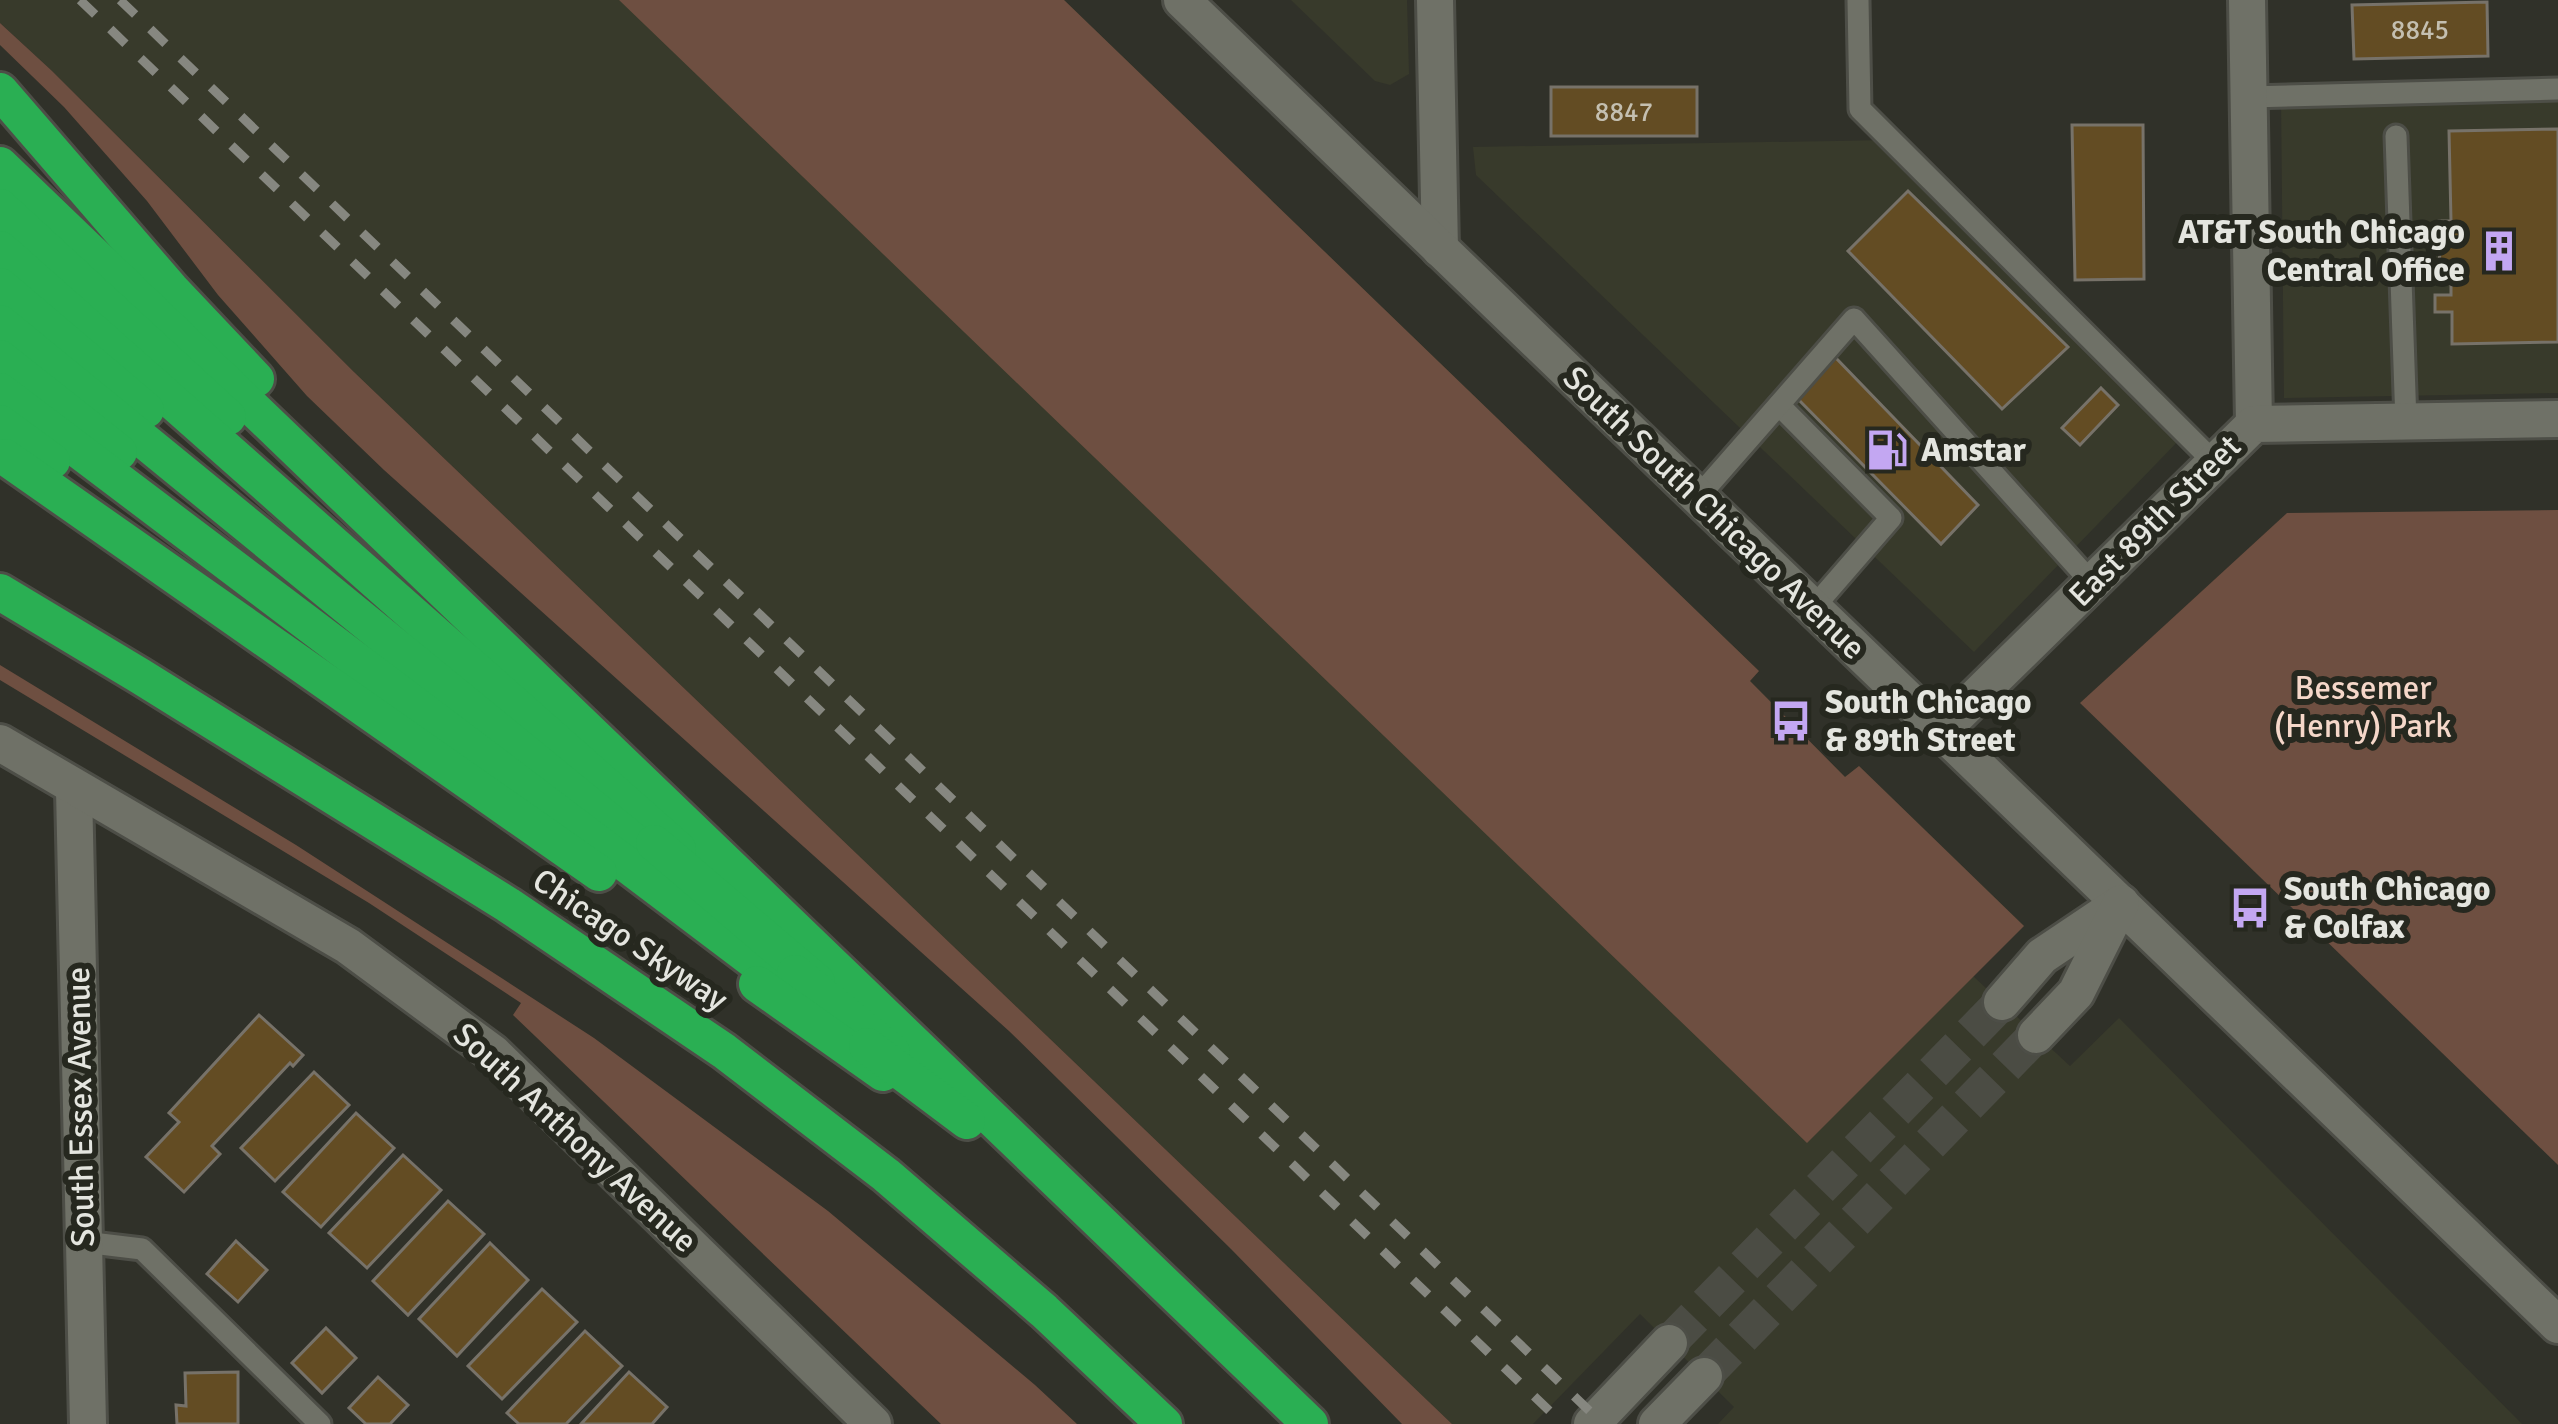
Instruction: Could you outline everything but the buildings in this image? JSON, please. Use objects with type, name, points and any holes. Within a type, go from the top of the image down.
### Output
[{"type":"highway","points":[[0,92],[254,377],[1099,1221]]},
{"type":"highway","points":[[0,125],[981,1103]]},
{"type":"highway","points":[[0,165],[1310,1424]]},
{"type":"highway","points":[[0,207],[1099,1221]]},
{"type":"highway","points":[[0,249],[1099,1221]]},
{"type":"highway","points":[[0,286],[1099,1221]]},
{"type":"highway","points":[[0,323],[1099,1221]]},
{"type":"highway","points":[[0,358],[1099,1221]]},
{"type":"highway","points":[[0,391],[1099,1221]]},
{"type":"highway","points":[[0,423],[1099,1221]]},
{"type":"highway","points":[[0,454],[1099,1221]]},
{"type":"highway","name":"Chicago Skyway","points":[[0,592],[489,893],[724,1051],[886,1175],[1044,1311],[1163,1424]]},
{"type":"street","name":"South South Chicago Avenue","points":[[1182,0],[2558,1325]]},
{"type":"street","points":[[1435,0],[1440,249]]},
{"type":"street","points":[[2247,0],[2254,424]]},
{"type":"street","name":"East 89th Street","points":[[1941,731],[2254,424],[2558,419]]},
{"type":"street","name":"South Anthony Avenue","points":[[0,743],[347,946],[493,1053],[873,1424]]},
{"type":"street","name":"South Essex Avenue","points":[[74,789],[88,1424]]},
{"type":"street","points":[[2002,1002],[2042,956],[2121,903]]},
{"type":"street","points":[[2036,1035],[2076,993],[2121,903]]},
{"type":"street","points":[[1592,1424],[1670,1343]]},
{"type":"street","points":[[1657,1424],[1704,1376]]},
{"type":"lane","points":[[1858,0],[1860,109],[2215,463]]},
{"type":"lane","points":[[2248,97],[2558,89]]},
{"type":"lane","points":[[2396,136],[2406,422]]},
{"type":"lane","points":[[1698,497],[1854,319],[2092,583]]},
{"type":"lane","points":[[1779,405],[1891,518],[1814,608]]},
{"type":"lane","points":[[84,1243],[142,1249],[320,1424]]},
{"type":"shaded area","points":[[0,0],[1064,0],[1759,671],[1750,681],[1845,777],[1859,766],[2024,926],[1973,976],[2070,1066],[2119,1018],[2522,1424],[1718,1424],[1734,1407],[1640,1314],[1533,1424],[1452,1424],[354,372],[0,23]]},
{"type":"shaded area","points":[[1291,0],[1407,0],[1409,74],[1390,85],[1375,81]]},
{"type":"shaded area","points":[[2558,89],[2558,393],[2284,398],[2281,96]]},
{"type":"shaded area","points":[[1892,140],[2185,434],[1974,652],[1476,175],[1473,147]]},
{"type":"green space","points":[[619,0],[1064,0],[1759,671],[1750,681],[1845,777],[1859,766],[2024,926],[1807,1143]]},
{"type":"green space","points":[[0,23],[354,372],[1452,1424],[1402,1424],[1009,1031],[307,396],[218,295],[147,201],[64,107],[0,45]]},
{"type":"green space","name":"Bessemer (Henry) Park","points":[[2558,510],[2558,1165],[2080,703],[2287,513]]},
{"type":"green space","points":[[0,665],[296,845],[594,1038],[828,1211],[1077,1424],[941,1424],[513,1015],[521,1003],[369,903],[0,680]]},
{"type":"tunnel","points":[[1669,1343],[2002,1002]]},
{"type":"tunnel","points":[[1704,1376],[2036,1035]]},
{"type":"railway","points":[[80,0],[1563,1424]]},
{"type":"railway","points":[[120,0],[1603,1424]]},
{"type":"place","name":"AT&T South Chicago Central Office","points":[[2499,251]]},
{"type":"place","name":"Amstar","points":[[1887,450]]},
{"type":"place","name":"South Chicago & 89th Street","points":[[1791,721]]},
{"type":"place","name":"South Chicago & Colfax","points":[[2250,908]]}]
